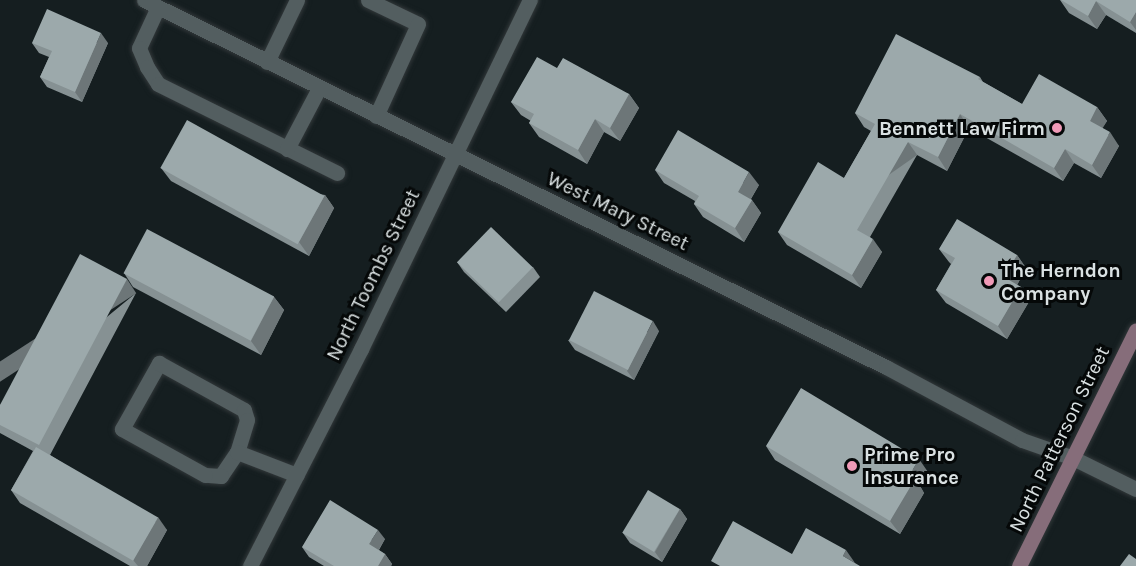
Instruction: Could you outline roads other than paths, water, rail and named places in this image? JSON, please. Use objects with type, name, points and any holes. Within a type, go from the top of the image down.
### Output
[{"type":"main road","name":"North Patterson Street","points":[[1019,566],[1136,330]]},
{"type":"street","name":"West Mary Street","points":[[144,0],[875,362],[1022,440],[1073,458],[1136,489]]},
{"type":"street","points":[[267,62],[297,0]]},
{"type":"street","points":[[368,0],[418,24],[376,116]]},
{"type":"street","name":"North Toombs Street","points":[[250,566],[530,0]]},
{"type":"street","points":[[158,7],[139,48],[158,84],[337,173]]},
{"type":"street","points":[[287,148],[319,88]]},
{"type":"street","points":[[159,363],[244,410],[247,420],[237,452],[221,476],[205,475],[122,429],[159,363]]},
{"type":"street","points":[[237,452],[297,475]]},
{"type":"place","name":"Bennett Law Firm","points":[[1057,128]]},
{"type":"place","name":"The Herndon Company","points":[[989,281]]},
{"type":"place","name":"Prime Pro Insurance","points":[[852,466]]}]
